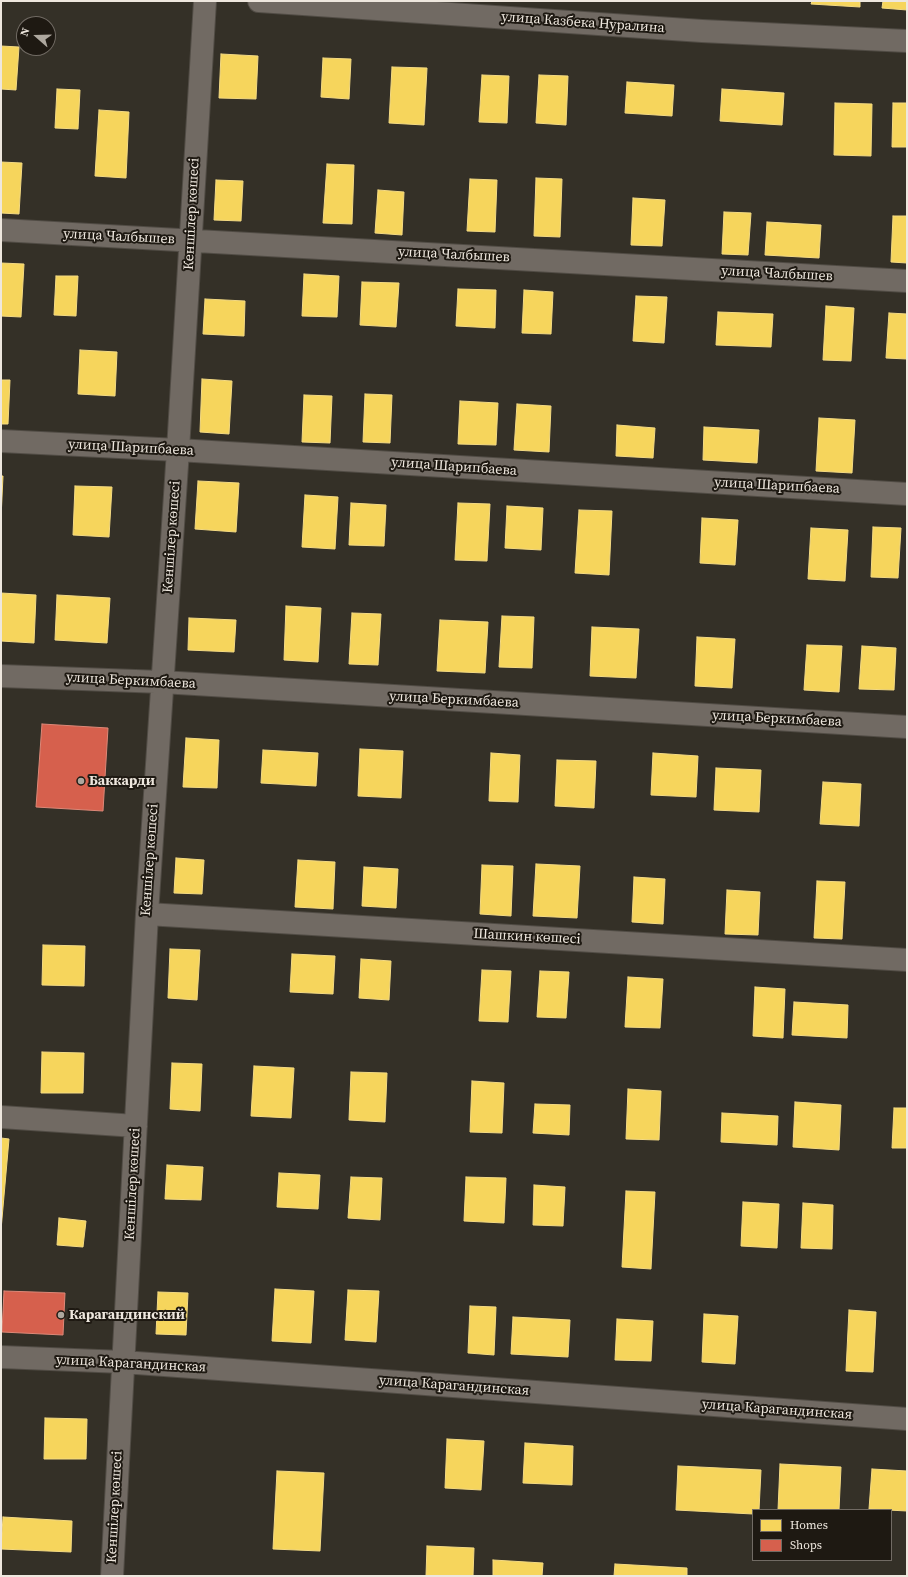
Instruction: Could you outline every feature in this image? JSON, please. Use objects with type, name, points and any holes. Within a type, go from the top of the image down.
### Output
[{"type":"street","name":"Кеншілер көшесі","points":[[112,1576],[147,914],[178,450],[205,1]]},
{"type":"street","name":"улица Казбека Нуралина","points":[[259,1],[702,31],[907,41]]},
{"type":"street","name":"улица Чалбышев","points":[[1,230],[907,281]]},
{"type":"street","name":"улица Шарипбаева","points":[[1,441],[178,450],[907,494]]},
{"type":"street","name":"улица Беркимбаева","points":[[1,676],[162,682],[907,727]]},
{"type":"street","name":"Шашкин көшесі","points":[[147,914],[907,960]]},
{"type":"street","points":[[1,1118],[136,1126]]},
{"type":"street","name":"улица Карагандинская","points":[[1,1357],[123,1362],[907,1419]]},
{"type":"building: Homes","points":[[812,1],[860,1],[860,7],[811,4]]},
{"type":"building: Homes","points":[[883,1],[907,1],[907,10],[882,8]]},
{"type":"building: Homes","points":[[1,46],[16,47],[16,56],[18,56],[16,90],[1,89]]},
{"type":"building: Homes","points":[[221,54],[258,56],[256,99],[219,98]]},
{"type":"building: Homes","points":[[323,58],[351,59],[349,99],[321,97]]},
{"type":"building: Homes","points":[[392,67],[427,68],[424,125],[389,123]]},
{"type":"building: Homes","points":[[482,75],[509,76],[507,123],[479,122]]},
{"type":"building: Homes","points":[[539,75],[568,76],[566,125],[536,123]]},
{"type":"building: Homes","points":[[627,82],[674,85],[672,116],[625,113]]},
{"type":"building: Homes","points":[[57,89],[80,90],[78,129],[55,128]]},
{"type":"building: Homes","points":[[722,89],[784,93],[782,125],[720,121]]},
{"type":"building: Homes","points":[[835,103],[872,104],[871,156],[834,155]]},
{"type":"building: Homes","points":[[893,103],[907,103],[907,147],[892,147]]},
{"type":"building: Homes","points":[[99,110],[129,112],[126,178],[95,176]]},
{"type":"building: Homes","points":[[1,162],[22,163],[19,214],[1,213]]},
{"type":"building: Homes","points":[[327,164],[354,165],[352,224],[323,223]]},
{"type":"building: Homes","points":[[536,178],[562,179],[560,237],[534,236]]},
{"type":"building: Homes","points":[[470,179],[497,180],[495,232],[467,231]]},
{"type":"building: Homes","points":[[216,180],[243,181],[241,221],[214,220]]},
{"type":"building: Homes","points":[[378,190],[404,192],[402,235],[375,233]]},
{"type":"building: Homes","points":[[633,198],[665,200],[662,246],[631,245]]},
{"type":"building: Homes","points":[[724,212],[751,213],[748,255],[722,254]]},
{"type":"building: Homes","points":[[893,216],[907,216],[907,263],[891,262]]},
{"type":"building: Homes","points":[[767,222],[821,225],[819,258],[765,255]]},
{"type":"building: Homes","points":[[1,263],[24,264],[21,317],[1,316]]},
{"type":"building: Homes","points":[[304,274],[339,276],[337,317],[302,316]]},
{"type":"building: Homes","points":[[56,276],[78,276],[76,316],[54,315]]},
{"type":"building: Homes","points":[[362,282],[399,283],[396,327],[360,325]]},
{"type":"building: Homes","points":[[458,289],[496,290],[495,328],[456,326]]},
{"type":"building: Homes","points":[[524,290],[553,292],[551,334],[522,333]]},
{"type":"building: Homes","points":[[636,296],[667,297],[664,343],[633,341]]},
{"type":"building: Homes","points":[[205,299],[245,301],[244,336],[203,334]]},
{"type":"building: Homes","points":[[826,306],[854,308],[851,361],[823,360]]},
{"type":"building: Homes","points":[[718,312],[773,314],[771,347],[716,345]]},
{"type":"building: Homes","points":[[889,313],[907,314],[907,359],[886,358]]},
{"type":"building: Homes","points":[[80,350],[117,352],[115,396],[78,394]]},
{"type":"building: Homes","points":[[202,379],[232,381],[229,434],[200,432]]},
{"type":"building: Homes","points":[[1,380],[10,380],[8,424],[1,424]]},
{"type":"building: Homes","points":[[365,394],[392,395],[390,443],[363,442]]},
{"type":"building: Homes","points":[[304,395],[332,396],[330,443],[302,442]]},
{"type":"building: Homes","points":[[460,401],[498,403],[496,445],[458,444]]},
{"type":"building: Homes","points":[[517,404],[551,406],[549,452],[514,450]]},
{"type":"building: Homes","points":[[819,418],[855,420],[852,473],[816,471]]},
{"type":"building: Homes","points":[[617,425],[655,428],[653,458],[616,456]]},
{"type":"building: Homes","points":[[704,427],[759,430],[757,463],[703,460]]},
{"type":"building: Homes","points":[[1,476],[3,476],[1,518]]},
{"type":"building: Homes","points":[[198,481],[239,483],[236,532],[195,529]]},
{"type":"building: Homes","points":[[75,486],[112,487],[109,537],[73,535]]},
{"type":"building: Homes","points":[[305,495],[338,497],[335,549],[302,547]]},
{"type":"building: Homes","points":[[351,503],[386,505],[384,546],[349,545]]},
{"type":"building: Homes","points":[[458,503],[490,504],[487,561],[455,560]]},
{"type":"building: Homes","points":[[507,506],[543,508],[541,550],[505,548]]},
{"type":"building: Homes","points":[[579,510],[612,511],[609,575],[575,573]]},
{"type":"building: Homes","points":[[702,518],[738,520],[735,565],[700,563]]},
{"type":"building: Homes","points":[[873,527],[901,528],[898,578],[871,577]]},
{"type":"building: Homes","points":[[811,528],[848,530],[845,581],[808,579]]},
{"type":"building: Homes","points":[[1,593],[36,595],[34,643],[1,641]]},
{"type":"building: Homes","points":[[57,595],[110,598],[107,643],[55,640]]},
{"type":"building: Homes","points":[[286,606],[321,608],[318,662],[284,660]]},
{"type":"building: Homes","points":[[352,613],[381,614],[378,665],[349,664]]},
{"type":"building: Homes","points":[[502,616],[534,617],[532,668],[499,667]]},
{"type":"building: Homes","points":[[189,618],[236,620],[234,652],[188,650]]},
{"type":"building: Homes","points":[[440,620],[488,622],[485,673],[437,671]]},
{"type":"building: Homes","points":[[592,627],[639,629],[636,678],[590,676]]},
{"type":"building: Homes","points":[[697,637],[735,639],[732,688],[695,686]]},
{"type":"building: Homes","points":[[807,645],[842,646],[839,692],[804,690]]},
{"type":"building: Homes","points":[[862,646],[896,648],[894,690],[859,689]]},
{"type":"building: Homes","points":[[186,738],[219,740],[217,788],[183,787]]},
{"type":"building: Homes","points":[[360,749],[403,751],[401,798],[358,796]]},
{"type":"building: Homes","points":[[263,750],[318,753],[316,786],[261,783]]},
{"type":"building: Homes","points":[[491,753],[520,755],[518,802],[489,801]]},
{"type":"building: Homes","points":[[653,753],[698,756],[696,797],[651,795]]},
{"type":"building: Homes","points":[[557,760],[596,761],[594,808],[555,806]]},
{"type":"building: Homes","points":[[716,768],[761,770],[759,812],[714,810]]},
{"type":"building: Homes","points":[[823,782],[861,784],[859,826],[820,824]]},
{"type":"building: Homes","points":[[176,858],[204,860],[202,894],[174,893]]},
{"type":"building: Homes","points":[[298,860],[335,862],[333,909],[295,907]]},
{"type":"building: Homes","points":[[536,864],[580,866],[577,918],[533,916]]},
{"type":"building: Homes","points":[[482,865],[513,866],[511,916],[480,914]]},
{"type":"building: Homes","points":[[364,867],[398,869],[396,908],[362,906]]},
{"type":"building: Homes","points":[[634,877],[665,879],[663,924],[632,922]]},
{"type":"building: Homes","points":[[817,881],[845,882],[842,939],[814,938]]},
{"type":"building: Homes","points":[[727,890],[760,892],[758,935],[725,934]]},
{"type":"building: Homes","points":[[43,945],[85,946],[84,986],[42,985]]},
{"type":"building: Homes","points":[[170,949],[200,950],[197,1000],[168,998]]},
{"type":"building: Homes","points":[[292,954],[335,956],[333,994],[290,992]]},
{"type":"building: Homes","points":[[361,959],[391,961],[389,1000],[359,998]]},
{"type":"building: Homes","points":[[482,970],[511,971],[508,1022],[479,1021]]},
{"type":"building: Homes","points":[[540,971],[569,972],[566,1018],[537,1017]]},
{"type":"building: Homes","points":[[628,977],[663,979],[660,1028],[625,1027]]},
{"type":"building: Homes","points":[[755,987],[785,989],[783,1038],[753,1036]]},
{"type":"building: Homes","points":[[794,1002],[848,1005],[847,1038],[792,1035]]},
{"type":"building: Homes","points":[[42,1052],[84,1053],[83,1093],[41,1093]]},
{"type":"building: Homes","points":[[172,1063],[202,1064],[200,1111],[170,1109]]},
{"type":"building: Homes","points":[[254,1066],[294,1068],[291,1118],[251,1116]]},
{"type":"building: Homes","points":[[351,1072],[387,1073],[385,1122],[349,1120]]},
{"type":"building: Homes","points":[[472,1081],[504,1083],[502,1133],[470,1132]]},
{"type":"building: Homes","points":[[628,1089],[661,1091],[659,1140],[626,1139]]},
{"type":"building: Homes","points":[[795,1102],[841,1105],[839,1150],[793,1147]]},
{"type":"building: Homes","points":[[535,1104],[570,1105],[569,1135],[533,1133]]},
{"type":"building: Homes","points":[[894,1108],[907,1108],[907,1148],[892,1148]]},
{"type":"building: Homes","points":[[722,1113],[778,1116],[777,1145],[721,1142]]},
{"type":"building: Homes","points":[[1,1138],[9,1139],[1,1230]]},
{"type":"building: Homes","points":[[167,1165],[203,1167],[201,1200],[165,1199]]},
{"type":"building: Homes","points":[[279,1173],[320,1175],[318,1209],[277,1207]]},
{"type":"building: Homes","points":[[351,1177],[382,1178],[380,1220],[348,1218]]},
{"type":"building: Homes","points":[[466,1177],[506,1178],[504,1223],[464,1221]]},
{"type":"building: Homes","points":[[534,1185],[565,1187],[563,1226],[533,1225]]},
{"type":"building: Homes","points":[[626,1191],[655,1192],[651,1269],[622,1267]]},
{"type":"building: Homes","points":[[743,1202],[779,1204],[777,1248],[741,1246]]},
{"type":"building: Homes","points":[[803,1203],[833,1205],[832,1249],[801,1248]]},
{"type":"building: Homes","points":[[59,1218],[86,1221],[83,1247],[57,1245]]},
{"type":"building: Homes","points":[[275,1289],[314,1291],[311,1343],[272,1341]]},
{"type":"building: Homes","points":[[348,1290],[379,1291],[376,1342],[345,1340]]},
{"type":"building: Homes","points":[[158,1292],[188,1293],[186,1335],[156,1334]]},
{"type":"building: Homes","points":[[470,1306],[496,1307],[494,1355],[468,1353]]},
{"type":"building: Homes","points":[[849,1310],[876,1312],[873,1372],[846,1371]]},
{"type":"building: Homes","points":[[704,1314],[738,1316],[735,1364],[702,1362]]},
{"type":"building: Homes","points":[[513,1317],[570,1320],[568,1357],[511,1354]]},
{"type":"building: Homes","points":[[617,1319],[653,1321],[651,1361],[615,1360]]},
{"type":"building: Homes","points":[[45,1418],[87,1419],[86,1459],[44,1459]]},
{"type":"building: Homes","points":[[447,1439],[484,1441],[481,1490],[445,1488]]},
{"type":"building: Homes","points":[[525,1443],[573,1446],[572,1485],[523,1483]]},
{"type":"building: Homes","points":[[780,1464],[841,1467],[839,1509],[778,1509]]},
{"type":"building: Homes","points":[[678,1466],[761,1470],[759,1509],[752,1509],[752,1514],[676,1510]]},
{"type":"building: Homes","points":[[872,1469],[907,1471],[907,1511],[892,1509],[869,1509]]},
{"type":"building: Homes","points":[[277,1471],[324,1473],[320,1551],[273,1549]]},
{"type":"building: Homes","points":[[3,1517],[72,1521],[71,1552],[1,1549]]},
{"type":"building: Homes","points":[[427,1546],[474,1548],[473,1576],[426,1576]]},
{"type":"building: Homes","points":[[493,1560],[543,1563],[542,1576],[493,1576]]},
{"type":"building: Homes","points":[[615,1564],[687,1568],[687,1576],[614,1576]]},
{"type":"building: Shops","points":[[42,724],[108,728],[103,811],[36,807]]},
{"type":"building: Shops","points":[[4,1291],[65,1293],[63,1335],[2,1332]]},
{"type":"place","name":"Баккарди","points":[[81,781]]},
{"type":"place","name":"Карагандинский","points":[[61,1315]]}]
